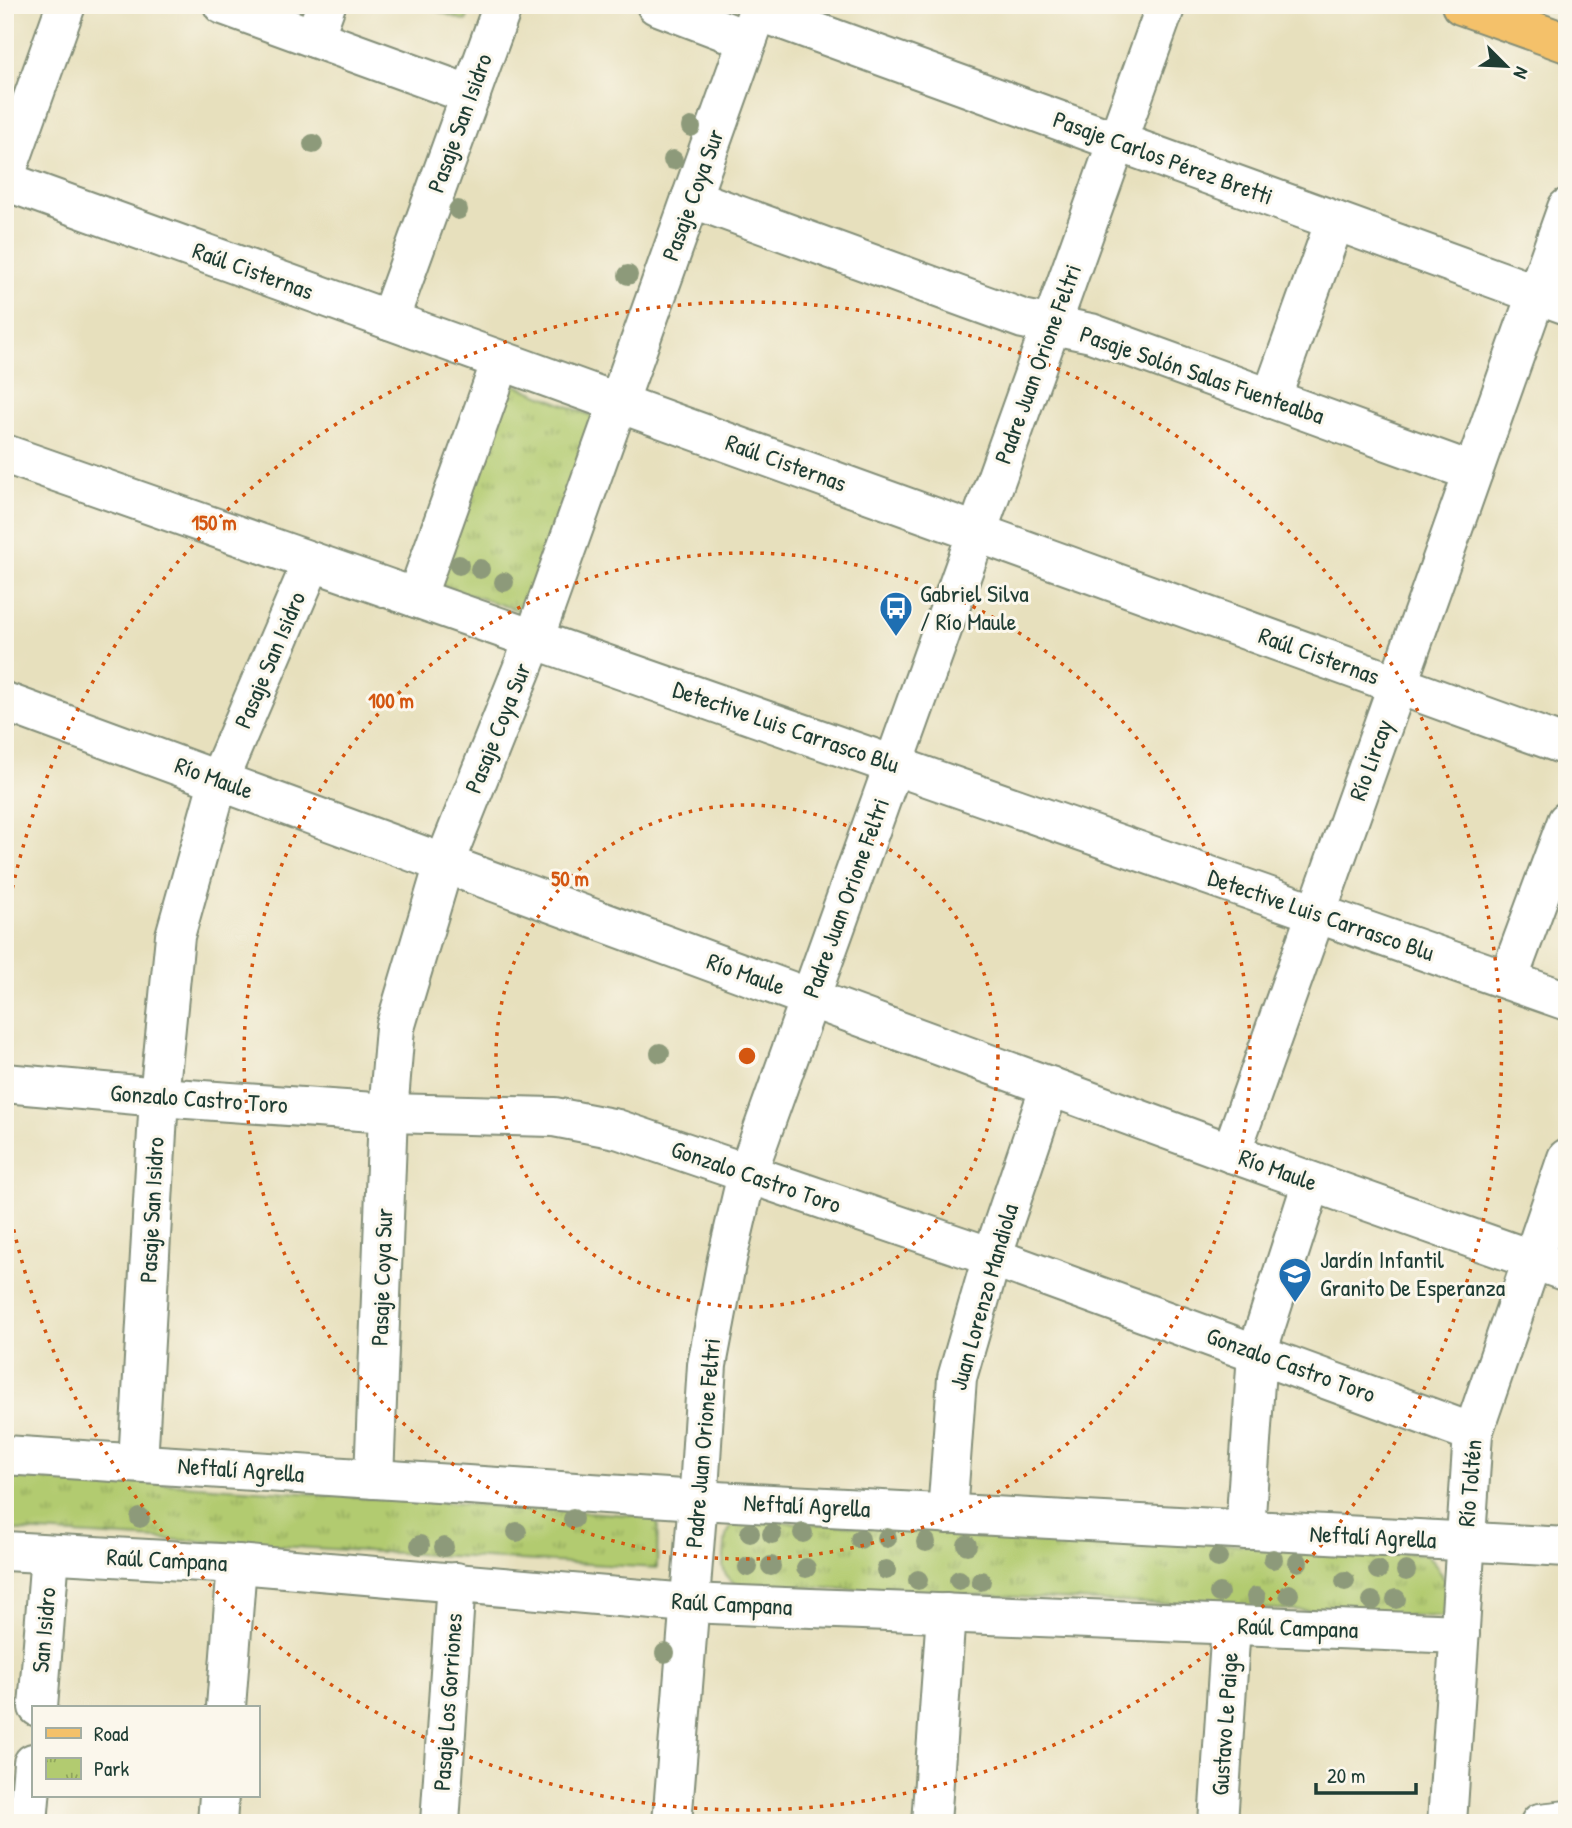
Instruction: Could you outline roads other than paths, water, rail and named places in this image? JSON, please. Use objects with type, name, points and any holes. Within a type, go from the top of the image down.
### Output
[{"type":"main road","points":[[1461,5],[1567,43]]},
{"type":"street","points":[[5,176],[66,5]]},
{"type":"street","points":[[223,5],[320,22],[471,95]]},
{"type":"street","name":"Pasaje San Isidro","points":[[389,320],[503,5]]},
{"type":"street","name":"Pasaje Carlos Pérez Bretti","points":[[656,5],[756,19],[1118,141],[1551,299]]},
{"type":"street","name":"Padre Juan Orione Feltri","points":[[672,1823],[707,1365],[727,1259],[747,1174],[1166,5]]},
{"type":"street","name":"Pasaje Coya Sur","points":[[374,1479],[388,1113],[395,1028],[444,864],[534,639],[756,19]]},
{"type":"street","name":"Raúl Cisternas","points":[[5,181],[1567,746]]},
{"type":"street","name":"Pasaje Solón Salas Fuentealba","points":[[691,198],[1023,319],[1091,333],[1473,472]]},
{"type":"street","name":"Río Lircay","points":[[1231,1153],[1473,472],[1551,299],[1567,208]]},
{"type":"street","points":[[1271,399],[1335,221]]},
{"type":"street","points":[[415,598],[501,360]]},
{"type":"street","name":"Detective Luis Carrasco Blu","points":[[5,454],[1567,1001]]},
{"type":"street","name":"Pasaje San Isidro","points":[[138,1463],[159,1097],[175,936],[219,779],[312,562]]},
{"type":"street","name":"Río Maule","points":[[5,702],[1231,1153],[1567,1272]]},
{"type":"street","points":[[1508,980],[1567,821]]},
{"type":"street","name":"Gonzalo Castro Toro","points":[[5,1083],[388,1113],[554,1117],[617,1129],[992,1257],[1473,1433]]},
{"type":"street","name":"Juan Lorenzo Mandiola","points":[[947,1514],[957,1378],[992,1257],[1050,1086]]},
{"type":"street","name":"Río Toltén","points":[[1447,1823],[1473,1433],[1567,1158]]},
{"type":"street","points":[[1245,1530],[1257,1353],[1312,1182]]},
{"type":"street","name":"Neftalí Agrella","points":[[5,1454],[698,1500],[1567,1547]]},
{"type":"street","name":"Raúl Campana","points":[[5,1551],[237,1564],[688,1602],[1460,1634]]},
{"type":"street","name":"San Isidro","points":[[38,1706],[50,1554]]},
{"type":"street","points":[[226,1706],[237,1564]]},
{"type":"street","name":"Pasaje Los Gorriones","points":[[440,1823],[456,1582]]},
{"type":"street","points":[[931,1823],[946,1613]]},
{"type":"street","name":"Gustavo Le Paige","points":[[1218,1823],[1231,1625]]},
{"type":"street","points":[[28,1823],[32,1775]]},
{"type":"street","points":[[217,1823],[219,1797]]},
{"type":"street","points":[[1541,1823],[1567,1820]]},
{"type":"place","name":"Gabriel Silva / Río Maule","points":[[896,638]]},
{"type":"place","name":"Jardín Infantil Granito De Esperanza","points":[[1295,1304]]}]
